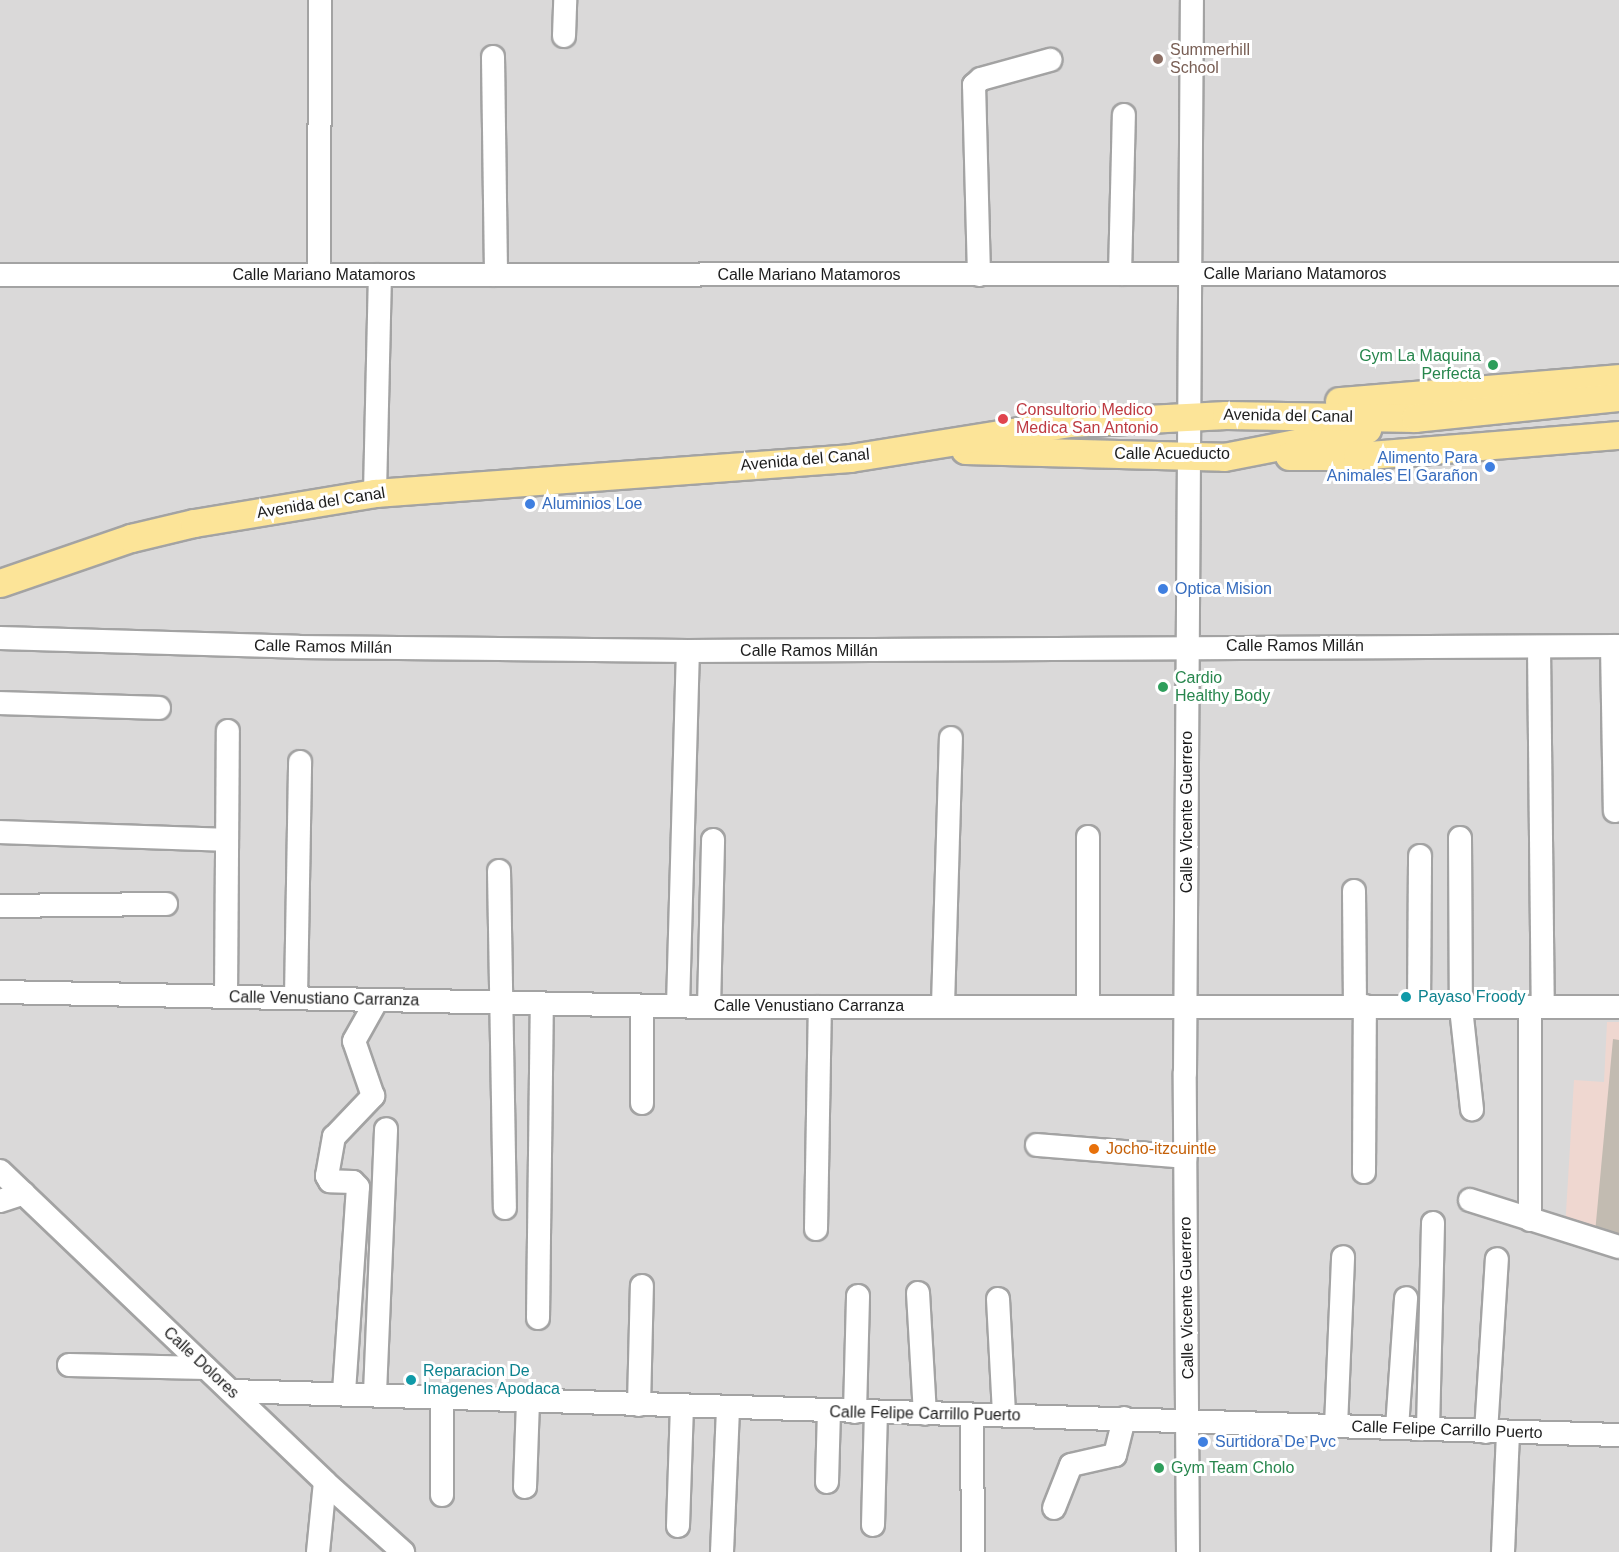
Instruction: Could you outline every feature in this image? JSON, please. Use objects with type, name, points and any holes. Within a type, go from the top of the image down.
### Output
[{"type":"main road","points":[[1226,415],[1294,405],[1619,378]]},
{"type":"main road","name":"Avenida del Canal","points":[[0,583],[131,538],[194,523],[375,493],[850,458],[924,448],[1068,423],[1190,415],[1418,418],[1619,398]]},
{"type":"main road","name":"Calle Acueducto","points":[[924,448],[1224,457],[1418,418]]},
{"type":"main road","points":[[1224,457],[1357,456],[1619,435]]},
{"type":"street","points":[[320,0],[320,275]]},
{"type":"street","points":[[564,36],[565,0]]},
{"type":"street","name":"Calle Vicente Guerrero","points":[[1188,1552],[1186,1004],[1190,415],[1188,274],[1192,0]]},
{"type":"street","points":[[493,57],[496,275]]},
{"type":"street","points":[[980,274],[974,85],[981,80],[1050,60]]},
{"type":"street","points":[[1120,274],[1124,115]]},
{"type":"street","name":"Calle Mariano Matamoros","points":[[0,275],[1619,274]]},
{"type":"street","points":[[375,493],[380,275]]},
{"type":"street","name":"Calle Ramos Millán","points":[[0,638],[298,647],[688,651],[1187,645],[1616,646]]},
{"type":"street","points":[[1615,811],[1616,646]]},
{"type":"street","points":[[1530,1221],[1536,1007],[1539,647]]},
{"type":"street","points":[[678,1006],[688,651]]},
{"type":"street","points":[[0,703],[159,708]]},
{"type":"street","points":[[226,997],[228,732]]},
{"type":"street","points":[[943,1005],[951,738]]},
{"type":"street","points":[[296,997],[300,762]]},
{"type":"street","points":[[0,832],[227,840]]},
{"type":"street","points":[[1088,837],[1088,1005]]},
{"type":"street","points":[[1460,838],[1461,1008],[1472,1109]]},
{"type":"street","points":[[709,1007],[713,840]]},
{"type":"street","points":[[1419,1006],[1420,856]]},
{"type":"street","points":[[499,871],[504,1005],[505,1208]]},
{"type":"street","points":[[1354,891],[1360,1006],[1364,1172]]},
{"type":"street","points":[[0,906],[166,904]]},
{"type":"street","name":"Calle Venustiano Carranza","points":[[0,992],[296,997],[504,1005],[709,1007],[1186,1004],[1461,1008],[1619,1007]]},
{"type":"street","points":[[344,1392],[358,1187],[353,1182],[330,1181],[327,1176],[334,1137],[373,1096],[354,1041],[377,1000]]},
{"type":"street","points":[[538,1318],[542,1005]]},
{"type":"street","points":[[642,1006],[642,1103]]},
{"type":"street","points":[[816,1229],[820,1007]]},
{"type":"street","points":[[375,1393],[386,1129]]},
{"type":"street","points":[[1037,1145],[1186,1157]]},
{"type":"street","name":"Calle Dolores","points":[[0,1171],[325,1482],[403,1552]]},
{"type":"street","points":[[0,1201],[24,1194]]},
{"type":"street","points":[[1470,1200],[1530,1221],[1619,1247]]},
{"type":"street","points":[[1428,1429],[1434,1223]]},
{"type":"street","points":[[1336,1426],[1343,1257]]},
{"type":"street","points":[[1497,1259],[1497,1432],[1503,1552]]},
{"type":"street","points":[[639,1405],[642,1286]]},
{"type":"street","points":[[918,1293],[925,1414]]},
{"type":"street","points":[[858,1296],[873,1525]]},
{"type":"street","points":[[1397,1428],[1406,1298]]},
{"type":"street","points":[[998,1299],[1004,1415]]},
{"type":"street","points":[[69,1365],[207,1368]]},
{"type":"street","name":"Calle Felipe Carrillo Puerto","points":[[232,1391],[344,1392],[829,1412],[1124,1418],[1619,1435]]},
{"type":"street","points":[[442,1396],[442,1495]]},
{"type":"street","points":[[525,1487],[528,1399]]},
{"type":"street","points":[[678,1526],[682,1406]]},
{"type":"street","points":[[722,1552],[728,1407]]},
{"type":"street","points":[[827,1482],[829,1412]]},
{"type":"street","points":[[972,1416],[973,1552]]},
{"type":"street","points":[[1054,1508],[1071,1465],[1116,1454],[1124,1418]]},
{"type":"street","points":[[318,1552],[325,1482]]},
{"type":"shaded area","points":[[0,0],[1619,0],[1619,1552],[0,1552]]},
{"type":"shaded area","points":[[1607,1022],[1619,1022],[1619,1235],[1565,1229],[1574,1080],[1604,1082]]},
{"type":"building","points":[[1613,1039],[1619,1040],[1619,1235],[1595,1233]]},
{"type":"place","name":"Summerhill School","points":[[1158,59]]},
{"type":"place","name":"Gym La Maquina Perfecta","points":[[1493,365]]},
{"type":"place","name":"Consultorio Medico Medica San Antonio","points":[[1003,419]]},
{"type":"place","name":"Alimento Para Animales El Garañon","points":[[1490,467]]},
{"type":"place","name":"Aluminios Loe","points":[[530,504]]},
{"type":"place","name":"Optica Mision","points":[[1163,589]]},
{"type":"place","name":"Cardio Healthy Body","points":[[1163,687]]},
{"type":"place","name":"Payaso Froody","points":[[1406,997]]},
{"type":"place","name":"Jocho-itzcuintle","points":[[1094,1149]]},
{"type":"place","name":"Reparacion De Imagenes Apodaca","points":[[411,1380]]},
{"type":"place","name":"Surtidora De Pvc","points":[[1203,1442]]},
{"type":"place","name":"Gym Team Cholo","points":[[1159,1468]]}]
